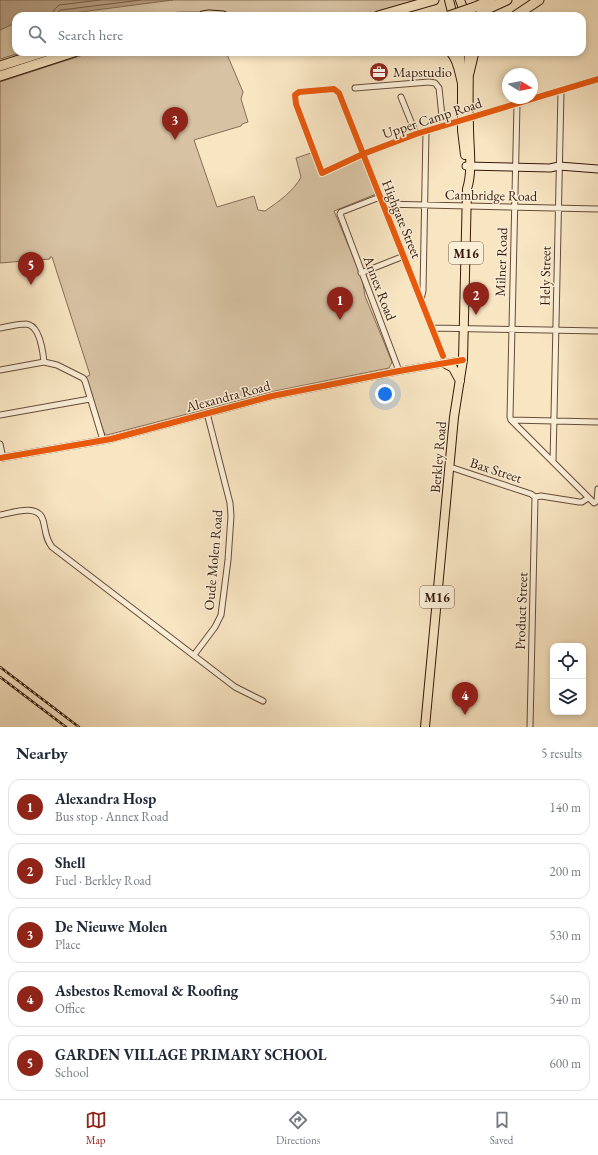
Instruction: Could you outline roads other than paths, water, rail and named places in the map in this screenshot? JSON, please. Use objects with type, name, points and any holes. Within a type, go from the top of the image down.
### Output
[{"type":"highway","points":[[392,12],[434,0]]},
{"type":"highway","points":[[474,12],[491,0]]},
{"type":"highway","points":[[474,12],[507,0]]},
{"type":"highway","points":[[520,12],[539,0]]},
{"type":"highway","points":[[0,66],[31,56]]},
{"type":"highway","points":[[0,76],[62,56]]},
{"type":"highway","points":[[454,56],[463,86]]},
{"type":"highway","points":[[469,73],[473,56]]},
{"type":"main road","points":[[449,0],[452,12]]},
{"type":"main road","points":[[460,0],[464,12]]},
{"type":"main road","name":"Berkley Road","points":[[425,727],[454,417],[463,360],[467,206],[467,189],[465,182],[468,166],[460,56]]},
{"type":"main road","name":"Berkley Road","points":[[465,119],[469,56]]},
{"type":"main road","points":[[468,166],[588,170],[598,169]]},
{"type":"main road","points":[[588,170],[598,173]]},
{"type":"main road","points":[[443,360],[453,368],[460,382]]},
{"type":"street","name":"Upper Camp Road","points":[[538,98],[598,80]]},
{"type":"street","points":[[355,88],[429,82],[435,83],[439,88],[443,126]]},
{"type":"street","name":"Highgate Street","points":[[322,173],[294,97],[299,92],[338,91],[421,299],[443,360]]},
{"type":"street","name":"Hely Street","points":[[553,462],[561,91]]},
{"type":"street","points":[[401,97],[416,134]]},
{"type":"street","name":"Upper Camp Road","points":[[322,173],[363,154],[416,134],[517,104]]},
{"type":"street","name":"Milner Road","points":[[511,420],[511,329],[517,104]]},
{"type":"street","points":[[421,299],[423,291],[426,131]]},
{"type":"street","name":"Annex Road","points":[[380,197],[341,212],[340,214],[399,371]]},
{"type":"street","name":"Cambridge Road","points":[[383,204],[598,209]]},
{"type":"street","points":[[361,273],[404,256]]},
{"type":"street","points":[[0,328],[26,324],[32,326],[42,343],[44,362]]},
{"type":"street","points":[[432,328],[598,331]]},
{"type":"street","name":"Alexandra Road","points":[[1,458],[103,440],[272,396],[399,371],[443,360],[463,360]]},
{"type":"street","points":[[0,370],[44,362],[57,365],[83,378],[103,440]]},
{"type":"street","points":[[0,415],[90,399]]},
{"type":"street","name":"Oude Molen Road","points":[[194,655],[215,627],[221,615],[231,516],[230,503],[207,413]]},
{"type":"street","points":[[511,420],[598,422]]},
{"type":"street","points":[[511,420],[594,503],[598,498],[598,489]]},
{"type":"street","points":[[0,444],[1,458]]},
{"type":"street","name":"Bax Street","points":[[450,467],[535,497],[541,496],[578,502],[582,502],[588,498]]},
{"type":"street","name":"Product Street","points":[[530,727],[535,497]]},
{"type":"street","points":[[0,515],[36,511],[43,520],[45,534],[52,547],[235,687],[263,702]]},
{"type":"water","points":[[0,0],[173,0],[81,12],[12,12],[12,25],[0,30]]},
{"type":"railway","points":[[0,667],[79,727]]},
{"type":"railway","points":[[0,677],[66,727]]},
{"type":"place","name":"Mapstudio","points":[[379,72]]},
{"type":"place","name":"De Nieuwe Molen","points":[[175,140]]},
{"type":"place","name":"GARDEN VILLAGE PRIMARY SCHOOL","points":[[31,285]]},
{"type":"place","name":"Shell","points":[[476,315]]},
{"type":"place","name":"Alexandra Hosp","points":[[340,320]]},
{"type":"place","name":"Asbestos Removal & Roofing","points":[[465,715]]}]
